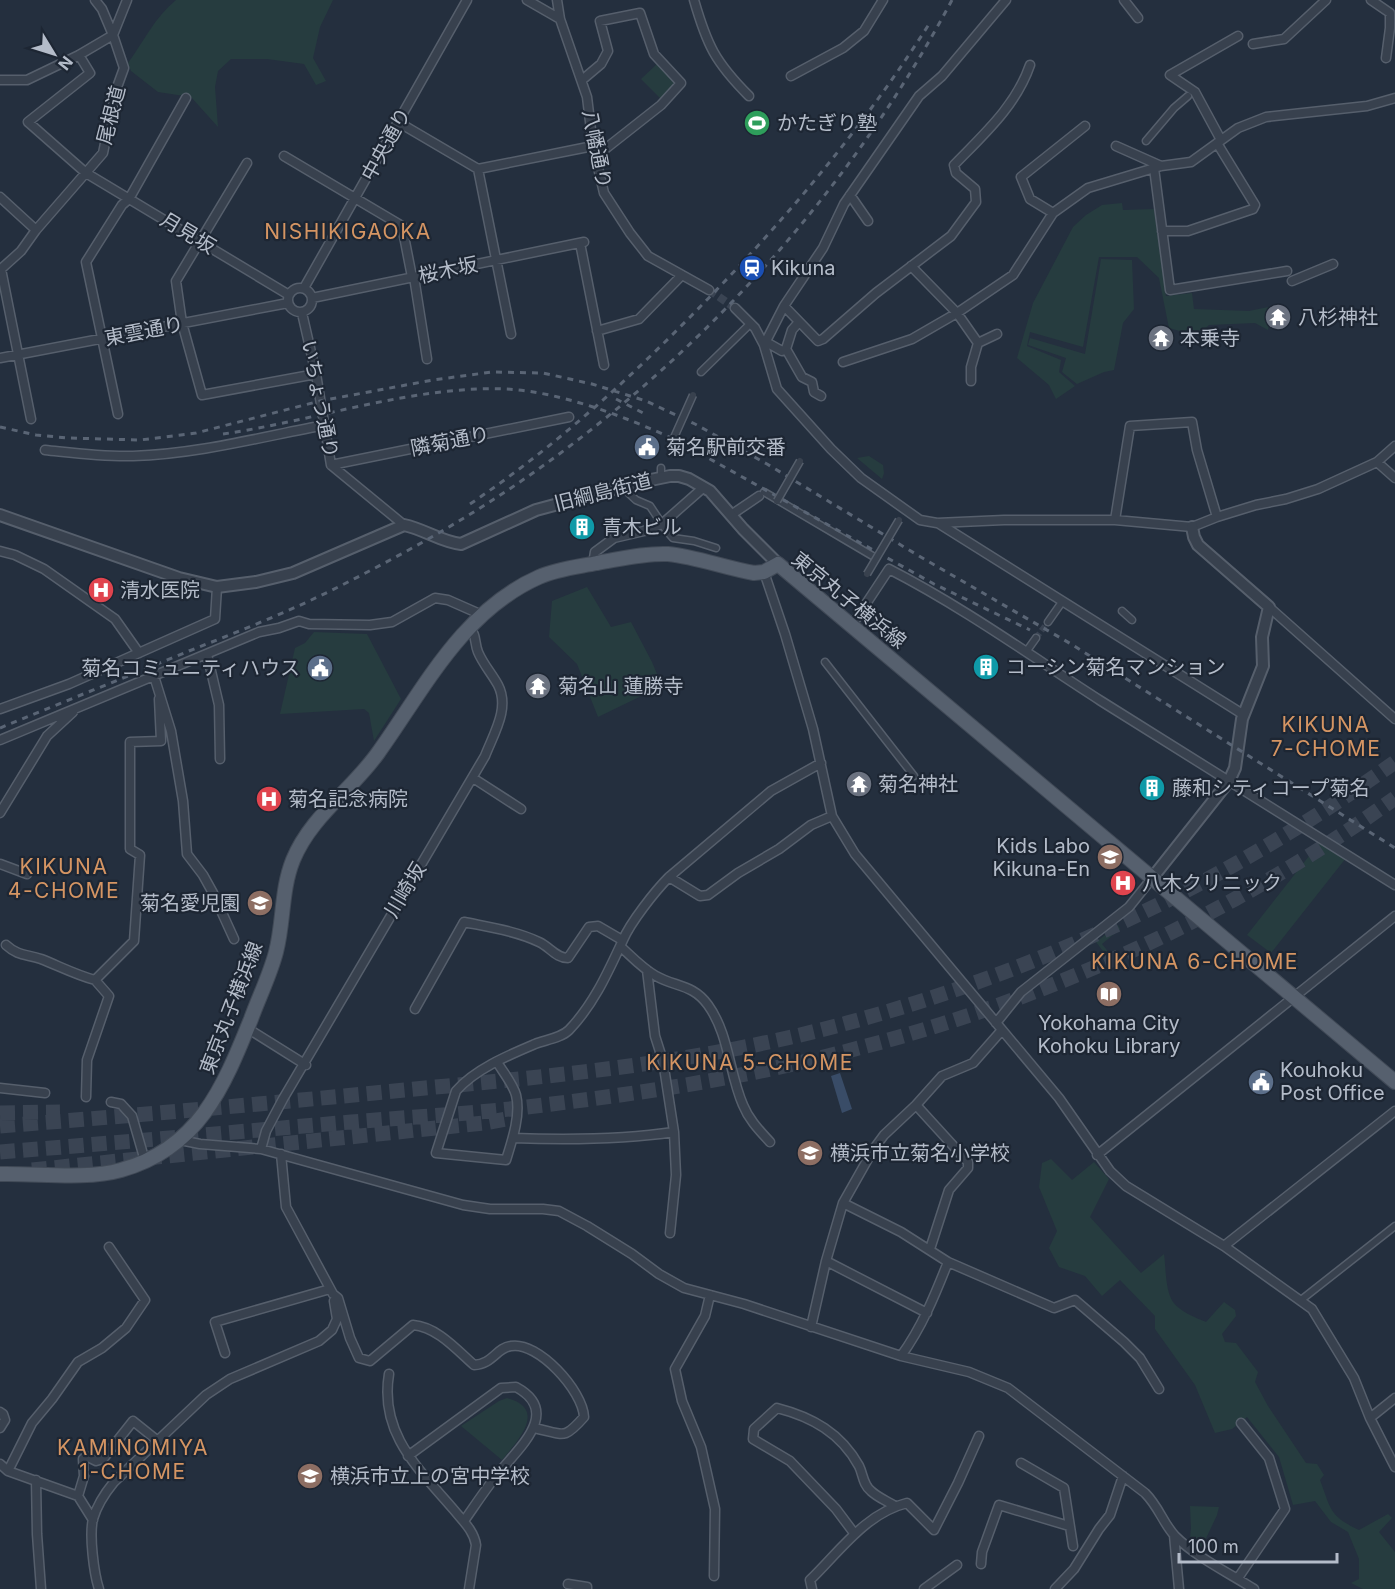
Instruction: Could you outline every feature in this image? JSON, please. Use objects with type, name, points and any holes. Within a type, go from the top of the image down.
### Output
[{"type":"main road","name":"東京丸子横浜線","points":[[0,1174],[97,1174],[121,1170],[145,1161],[180,1140],[199,1121],[215,1098],[231,1068],[274,957],[279,938],[285,886],[300,846],[314,823],[369,766],[448,651],[469,627],[504,597],[540,577],[572,567],[666,554],[745,572],[764,572],[778,564],[1395,1082]]},
{"type":"street","name":"尾根道","points":[[1,269],[21,251],[36,230],[103,153],[116,90],[124,68],[102,9],[95,0]]},
{"type":"street","points":[[0,80],[27,80],[79,55],[113,35],[127,0]]},
{"type":"street","name":"中央通り","points":[[304,288],[467,0]]},
{"type":"street","points":[[527,0],[560,19]]},
{"type":"street","points":[[694,0],[711,50],[725,71],[749,96]]},
{"type":"street","points":[[791,76],[843,48],[864,31],[883,0]]},
{"type":"street","points":[[765,344],[784,306],[823,248],[844,204],[919,96],[942,76],[1006,0]]},
{"type":"street","points":[[1124,0],[1138,18]]},
{"type":"street","points":[[1253,45],[1284,39],[1326,0]]},
{"type":"street","points":[[1371,0],[1390,13],[1386,58]]},
{"type":"street","name":"八幡通り","points":[[559,1],[560,19],[587,98],[593,146],[604,193],[627,234],[648,256],[709,290]]},
{"type":"street","points":[[582,80],[601,64],[608,51],[600,21],[640,13],[654,54],[681,82],[661,105],[595,157]]},
{"type":"street","points":[[1162,231],[1188,231],[1252,209],[1255,205],[1219,142],[1195,92],[1170,75],[1238,36]]},
{"type":"street","name":"月見坂","points":[[79,55],[90,73],[28,122],[86,173],[199,240],[289,299]]},
{"type":"street","points":[[784,306],[818,341],[823,339],[951,236],[976,202],[975,189],[956,173],[954,165],[1014,100],[1025,81],[1030,65]]},
{"type":"street","points":[[1146,141],[1174,108],[1188,96]]},
{"type":"street","points":[[118,414],[86,262],[122,205],[129,199],[186,98]]},
{"type":"street","points":[[843,362],[912,339],[957,313],[1013,275],[1053,213],[1088,188],[1158,167],[1191,162],[1238,128],[1266,117],[1367,106],[1395,98]]},
{"type":"street","points":[[398,122],[478,170],[593,146]]},
{"type":"street","points":[[1053,213],[1030,199],[1021,177],[1085,126]]},
{"type":"street","points":[[1116,146],[1158,167]]},
{"type":"street","points":[[284,156],[402,226],[427,359]]},
{"type":"street","points":[[247,163],[176,281],[182,323],[202,395],[316,374]]},
{"type":"street","points":[[1158,167],[1162,231],[1170,290],[1287,271]]},
{"type":"street","points":[[478,170],[512,334]]},
{"type":"street","points":[[850,195],[868,221]]},
{"type":"street","points":[[0,197],[36,230]]},
{"type":"street","name":"桜木坂","points":[[312,298],[582,242],[597,331]]},
{"type":"street","points":[[1292,281],[1333,264]]},
{"type":"street","points":[[911,266],[957,313],[978,343]]},
{"type":"street","points":[[1,269],[31,419]]},
{"type":"street","points":[[604,365],[597,331],[639,319],[682,275]]},
{"type":"street","points":[[297,288],[304,288],[312,298],[309,309],[302,313],[294,311],[289,299],[297,288]]},
{"type":"street","name":"東雲通り","points":[[0,358],[182,323],[289,299]]},
{"type":"street","points":[[735,308],[751,323],[765,344],[777,389],[831,449],[861,478],[920,520],[937,523],[1004,520],[1115,520],[1192,527],[1217,517],[1318,489],[1377,462],[1395,446]]},
{"type":"street","name":"いちょう通り","points":[[302,313],[316,374],[331,465],[404,525]]},
{"type":"street","points":[[799,321],[785,345],[786,349],[802,377],[812,382],[814,392],[821,396]]},
{"type":"street","points":[[701,372],[751,323]]},
{"type":"street","points":[[971,381],[971,367],[978,343],[997,334]]},
{"type":"street","points":[[765,344],[782,351],[786,349]]},
{"type":"street","points":[[672,442],[693,394]]},
{"type":"street","name":"隣菊通り","points":[[331,465],[569,417]]},
{"type":"street","points":[[1115,520],[1130,426],[1192,422],[1197,450],[1217,517]]},
{"type":"street","points":[[45,450],[101,456],[178,453],[325,425]]},
{"type":"street","points":[[777,501],[800,460]]},
{"type":"street","points":[[1377,462],[1395,478]]},
{"type":"street","name":"旧綱島街道","points":[[404,525],[452,543],[461,544],[536,510],[622,487],[661,473],[679,476],[704,487],[778,564]]},
{"type":"street","points":[[622,487],[636,500],[651,506],[674,538],[716,548]]},
{"type":"street","points":[[593,564],[595,552],[614,538],[662,524],[704,487]]},
{"type":"street","points":[[731,515],[762,494],[876,558]]},
{"type":"street","points":[[0,515],[179,578],[217,587],[256,582],[293,573],[404,525]]},
{"type":"street","points":[[867,574],[899,520]]},
{"type":"street","points":[[937,523],[1244,715]]},
{"type":"street","points":[[1192,527],[1198,545],[1395,719]]},
{"type":"street","points":[[0,552],[15,555],[44,569],[115,619],[139,653]]},
{"type":"street","points":[[852,625],[889,569],[921,585],[1395,885]]},
{"type":"street","points":[[764,572],[798,678],[821,763],[832,816],[855,854],[1059,1098],[1110,1171],[1126,1186],[1224,1246],[1312,1309],[1354,1378],[1370,1418],[1395,1467]]},
{"type":"street","points":[[0,709],[69,684],[215,619],[217,587]]},
{"type":"street","points":[[0,740],[259,632],[299,621],[309,624],[369,625],[392,621],[409,614],[435,598],[448,600],[482,615]]},
{"type":"street","points":[[1048,622],[1062,602]]},
{"type":"street","points":[[811,1327],[826,1261],[843,1203],[884,1135],[916,1106],[942,1076],[973,1063],[1022,992],[1128,907],[1228,781],[1235,768],[1244,715],[1263,666],[1262,637],[1269,606]]},
{"type":"street","points":[[1122,611],[1132,620]]},
{"type":"street","name":"川崎坂","points":[[261,1149],[266,1131],[374,941],[485,756],[502,712],[504,699],[478,652],[475,633],[469,627]]},
{"type":"street","points":[[1026,652],[1036,638]]},
{"type":"street","points":[[207,654],[219,705],[220,759]]},
{"type":"street","points":[[825,662],[914,776]]},
{"type":"street","points":[[154,676],[159,699],[171,731],[183,801],[187,854],[213,892],[234,939]]},
{"type":"street","points":[[95,980],[134,941],[140,855],[130,849],[130,742],[161,741],[159,699]]},
{"type":"street","points":[[0,813],[47,736],[78,707]]},
{"type":"street","points":[[497,1062],[516,1095],[513,1138],[506,1160],[436,1153],[456,1091],[462,1084],[497,1062],[535,1044],[567,1033],[597,995],[622,944],[658,888],[771,791],[821,763]]},
{"type":"street","points":[[473,778],[520,809]]},
{"type":"street","points":[[669,877],[700,896],[708,895],[806,829],[832,816]]},
{"type":"street","points":[[0,864],[27,874]]},
{"type":"street","points":[[1097,1155],[1395,916]]},
{"type":"street","points":[[415,1009],[464,922],[540,942],[562,958],[568,958],[589,927],[598,926],[622,944],[647,970],[659,978],[690,987],[708,1004],[722,1033],[742,1105],[751,1120],[770,1142]]},
{"type":"street","points":[[6,945],[15,954],[40,958],[59,968],[95,980],[109,996],[87,1060],[86,1096]]},
{"type":"street","points":[[647,970],[655,1036],[663,1061],[674,1132],[676,1175],[670,1233]]},
{"type":"street","points":[[247,1028],[305,1065]]},
{"type":"street","points":[[0,1088],[45,1093]]},
{"type":"street","points":[[111,1102],[121,1104],[132,1116],[145,1161]]},
{"type":"street","points":[[916,1106],[968,1162],[968,1168],[949,1190],[930,1249]]},
{"type":"street","points":[[1224,1246],[1395,1111]]},
{"type":"street","points":[[513,1138],[576,1140],[642,1137],[674,1132]]},
{"type":"street","points":[[180,1140],[261,1149],[463,1205],[490,1209],[559,1211],[587,1226],[684,1288],[744,1304],[901,1356],[967,1371],[1008,1389],[1123,1476],[1156,1504],[1174,1535],[1188,1547],[1254,1589]]},
{"type":"street","points":[[281,1154],[286,1207],[332,1292],[338,1298],[350,1338],[359,1358],[370,1361],[413,1325],[424,1326],[440,1336],[474,1365],[484,1364],[504,1348],[521,1346],[537,1354],[560,1371],[573,1388],[584,1410],[584,1417],[571,1432],[565,1435],[534,1428]]},
{"type":"street","points":[[843,1203],[901,1232],[948,1262],[1054,1308],[1075,1300],[1144,1362],[1159,1389]]},
{"type":"street","points":[[1301,1300],[1395,1226]]},
{"type":"street","points":[[8,1471],[32,1423],[52,1400],[78,1362],[102,1348],[126,1328],[145,1300],[109,1247]]},
{"type":"street","points":[[826,1261],[927,1313]]},
{"type":"street","points":[[901,1356],[916,1335],[927,1313],[948,1262]]},
{"type":"street","points":[[225,1353],[215,1322],[332,1292]]},
{"type":"street","points":[[99,1589],[95,1577],[93,1520],[104,1495],[114,1482],[207,1395],[230,1379],[319,1341],[332,1330],[337,1319],[332,1292]]},
{"type":"street","points":[[710,1294],[705,1316],[675,1369],[681,1401],[701,1447],[715,1509],[714,1576]]},
{"type":"street","points":[[389,1374],[386,1395],[393,1428],[408,1456],[472,1532],[476,1545],[469,1589]]},
{"type":"street","points":[[408,1456],[496,1391],[508,1386],[520,1389],[532,1401],[536,1418],[530,1438],[501,1470],[464,1521]]},
{"type":"street","points":[[1370,1418],[1395,1398]]},
{"type":"street","points":[[854,1533],[836,1509],[790,1461],[753,1439],[754,1430],[777,1408],[805,1416],[838,1438],[860,1467],[865,1485],[870,1491],[895,1506]]},
{"type":"street","points":[[0,1412],[4,1420],[0,1428]]},
{"type":"street","points":[[78,1496],[84,1476],[83,1459],[86,1456],[96,1461],[103,1459],[134,1421],[158,1441]]},
{"type":"street","points":[[1238,1578],[1285,1509],[1269,1458],[1241,1423]]},
{"type":"street","points":[[811,1589],[810,1580],[844,1547],[854,1533],[895,1506],[907,1503],[934,1530],[979,1436]]},
{"type":"street","points":[[1021,1463],[1064,1488],[1072,1546]]},
{"type":"street","points":[[0,1464],[8,1471],[78,1496],[93,1520]]},
{"type":"street","points":[[1055,1589],[1074,1569],[1110,1515],[1123,1476]]},
{"type":"street","points":[[36,1480],[41,1589]]},
{"type":"street","points":[[981,1564],[982,1552],[999,1506],[1070,1526]]},
{"type":"street","points":[[1174,1535],[1179,1589]]},
{"type":"street","points":[[924,1589],[957,1565]]},
{"type":"street","points":[[568,1584],[587,1587],[587,1589]]},
{"type":"green space","points":[[176,0],[333,0],[320,27],[313,58],[326,81],[316,85],[304,64],[267,59],[231,59],[218,71],[215,87],[218,127],[191,97],[158,92],[131,71],[128,63],[156,22]]},
{"type":"green space","points":[[657,64],[674,83],[661,99],[641,79]]},
{"type":"green space","points":[[1122,203],[1123,210],[1154,209],[1166,296],[1192,293],[1194,309],[1249,311],[1273,306],[1268,330],[1255,323],[1209,325],[1197,336],[1169,328],[1159,278],[1137,257],[1099,257],[1083,347],[1030,332],[1027,346],[1061,360],[1059,372],[1075,386],[1056,399],[1049,385],[1017,358],[1033,303],[1073,227],[1102,205]]},
{"type":"green space","points":[[1101,259],[1132,260],[1134,309],[1123,323],[1114,370],[1077,384],[1062,372],[1066,358],[1028,345],[1030,338],[1085,354]]},
{"type":"green space","points":[[869,456],[883,465],[882,479],[857,458]]},
{"type":"green space","points":[[587,587],[611,627],[631,622],[662,686],[598,717],[577,664],[549,637],[552,601]]},
{"type":"green space","points":[[314,632],[367,634],[401,699],[374,741],[369,713],[364,709],[280,714],[295,648],[305,643]]},
{"type":"green space","points":[[1320,842],[1346,858],[1271,953],[1247,935]]},
{"type":"green space","points":[[1118,925],[1120,929],[1102,944],[1115,960],[1112,963],[1096,942]]},
{"type":"green space","points":[[1051,1159],[1072,1180],[1094,1162],[1109,1179],[1090,1217],[1141,1273],[1164,1254],[1168,1291],[1179,1308],[1206,1322],[1224,1302],[1235,1310],[1236,1316],[1222,1334],[1225,1342],[1236,1343],[1258,1372],[1255,1382],[1268,1406],[1306,1463],[1317,1464],[1324,1475],[1320,1480],[1332,1511],[1359,1530],[1388,1514],[1392,1518],[1379,1532],[1395,1552],[1395,1589],[1363,1589],[1351,1583],[1359,1579],[1359,1559],[1348,1532],[1331,1522],[1315,1501],[1293,1505],[1279,1457],[1247,1417],[1232,1429],[1215,1433],[1195,1385],[1155,1329],[1155,1316],[1120,1280],[1102,1296],[1085,1276],[1059,1267],[1049,1248],[1057,1231],[1039,1187],[1042,1163]]},
{"type":"green space","points":[[507,1398],[519,1403],[526,1410],[528,1417],[526,1426],[502,1460],[461,1426]]},
{"type":"green space","points":[[1190,1506],[1219,1507],[1202,1547],[1190,1539]]},
{"type":"water","points":[[840,1073],[852,1109],[842,1113],[831,1076]]},
{"type":"tunnel","points":[[709,290],[735,308]]},
{"type":"tunnel","points":[[1036,638],[1048,622]]},
{"type":"tunnel","points":[[0,1126],[585,1072],[690,1057],[847,1023],[992,977],[1063,949],[1133,917],[1267,846],[1395,762]]},
{"type":"tunnel","points":[[0,1152],[527,1107],[694,1084],[777,1068],[859,1048],[931,1028],[1001,1004],[1071,978],[1139,948],[1270,879],[1334,840],[1395,798]]},
{"type":"tunnel","points":[[0,1113],[60,1112]]},
{"type":"tunnel","points":[[32,1170],[484,1123],[518,1117]]},
{"type":"railway","points":[[0,728],[249,627],[328,592],[409,550],[469,515],[576,442],[640,389],[702,332],[760,272],[865,142],[911,72],[952,0]]},
{"type":"railway","points":[[470,504],[530,461],[587,414],[641,365],[727,279],[821,173],[878,99],[931,21]]},
{"type":"railway","points":[[0,427],[36,435],[68,438],[140,440],[196,433],[320,401],[433,380],[492,372],[543,373],[592,384],[646,401],[695,424],[767,464],[1071,644],[1395,848]]},
{"type":"railway","points":[[223,434],[401,398],[472,389],[528,391],[571,400],[676,440],[934,584],[1030,630]]},
{"type":"railway","points":[[616,399],[645,414]]},
{"type":"place","name":"かたぎり塾","points":[[757,123]]},
{"type":"place","name":"Kikuna","points":[[752,268]]},
{"type":"place","name":"八杉神社","points":[[1278,317]]},
{"type":"place","name":"本乗寺","points":[[1161,338]]},
{"type":"place","name":"菊名駅前交番","points":[[647,447]]},
{"type":"place","name":"青木ビル","points":[[582,527]]},
{"type":"place","name":"清水医院","points":[[101,590]]},
{"type":"place","name":"コーシン菊名マンション","points":[[986,667]]},
{"type":"place","name":"菊名コミュニティハウス","points":[[320,668]]},
{"type":"place","name":"菊名山 蓮勝寺","points":[[538,686]]},
{"type":"place","name":"菊名神社","points":[[859,784]]},
{"type":"place","name":"藤和シティコープ菊名","points":[[1152,788]]},
{"type":"place","name":"菊名記念病院","points":[[269,799]]},
{"type":"place","name":"Kids Labo Kikuna-En","points":[[1110,857]]},
{"type":"place","name":"八木クリニック","points":[[1123,883]]},
{"type":"place","name":"菊名愛児園","points":[[260,903]]},
{"type":"place","name":"Yokohama City Kohoku Library","points":[[1109,994]]},
{"type":"place","name":"Kouhoku Post Office","points":[[1261,1082]]},
{"type":"place","name":"横浜市立菊名小学校","points":[[810,1153]]},
{"type":"place","name":"横浜市立上の宮中学校","points":[[310,1476]]},
{"type":"district","name":"NISHIKIGAOKA","points":[[348,232]]},
{"type":"district","name":"KIKUNA 7-CHOME","points":[[1326,737]]},
{"type":"district","name":"KIKUNA 4-CHOME","points":[[64,879]]},
{"type":"district","name":"KIKUNA 6-CHOME","points":[[1195,962]]},
{"type":"district","name":"KIKUNA 5-CHOME","points":[[750,1063]]},
{"type":"district","name":"KAMINOMIYA 1-CHOME","points":[[133,1460]]}]
